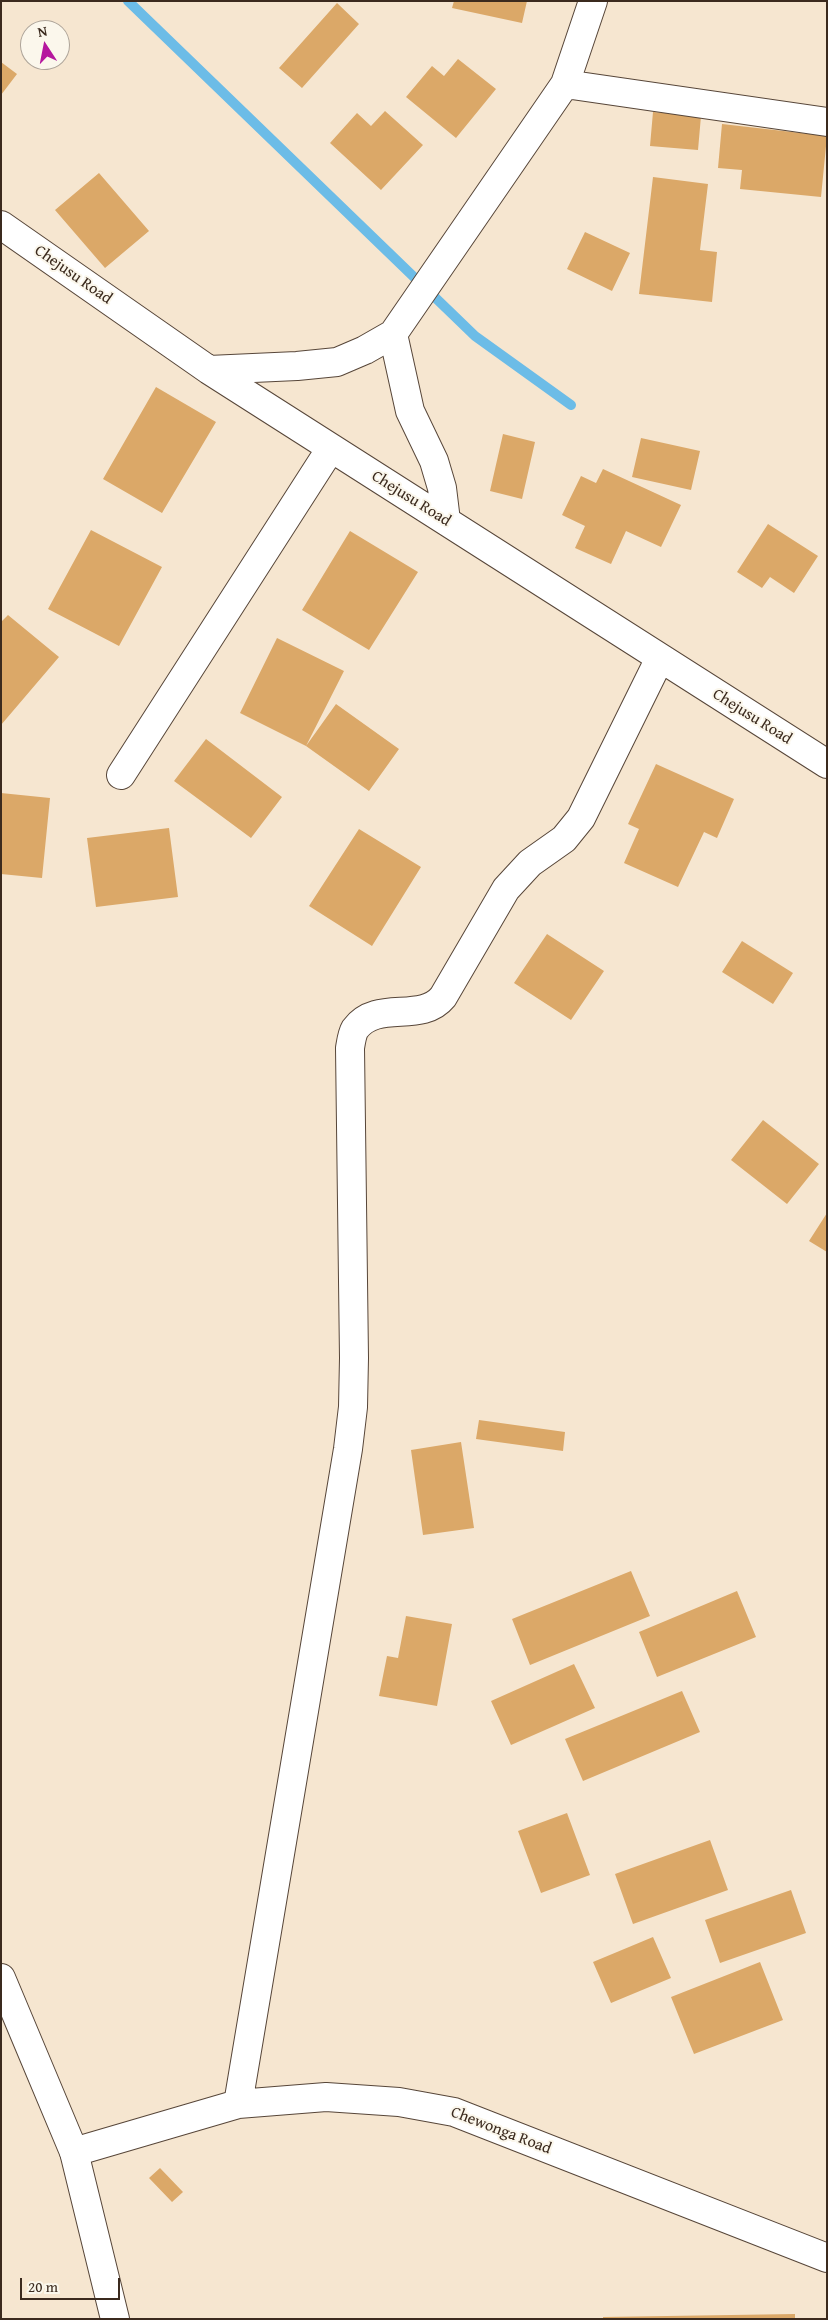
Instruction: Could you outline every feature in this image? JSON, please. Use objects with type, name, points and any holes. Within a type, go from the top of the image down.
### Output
[{"type":"main road","points":[[209,370],[337,362],[365,350],[393,334],[565,84],[593,1]]},
{"type":"main road","points":[[565,84],[827,122]]},
{"type":"main road","name":"Chejusu Road","points":[[1,225],[209,370],[827,764]]},
{"type":"main road","points":[[393,334],[410,411],[434,462],[442,488],[446,521]]},
{"type":"main road","points":[[121,775],[331,448]]},
{"type":"main road","points":[[238,2104],[348,1449],[353,1407],[350,1048],[355,1030],[364,1021],[381,1012],[429,1009],[443,997],[506,889],[530,863],[564,839],[581,818],[660,658]]},
{"type":"main road","points":[[1,1978],[74,2152],[116,2319]]},
{"type":"main road","name":"Chewonga Road","points":[[74,2152],[238,2104],[326,2097],[399,2102],[454,2112],[827,2258]]},
{"type":"building","points":[[454,1],[527,1],[522,23],[452,8]]},
{"type":"building","points":[[337,3],[359,24],[302,88],[279,68]]},
{"type":"building","points":[[458,59],[496,89],[456,138],[406,97],[432,66],[444,76]]},
{"type":"building","points":[[1,62],[17,74],[1,95]]},
{"type":"building","points":[[385,111],[423,145],[381,190],[330,143],[357,113],[371,126]]},
{"type":"building","points":[[653,112],[701,116],[698,150],[650,146]]},
{"type":"building","points":[[722,124],[827,136],[821,197],[740,189],[742,170],[718,168]]},
{"type":"building","points":[[99,173],[149,231],[105,268],[55,210]]},
{"type":"building","points":[[653,177],[708,184],[700,250],[717,252],[712,302],[639,294]]},
{"type":"building","points":[[585,232],[630,253],[612,291],[567,269]]},
{"type":"building","points":[[156,387],[216,422],[162,513],[103,479]]},
{"type":"building","points":[[503,434],[535,442],[522,499],[490,491]]},
{"type":"building","points":[[641,438],[700,451],[691,490],[632,477]]},
{"type":"building","points":[[603,469],[681,505],[661,547],[626,531],[611,564],[575,548],[585,526],[562,515],[581,476],[596,483]]},
{"type":"building","points":[[768,524],[818,556],[794,593],[770,577],[762,588],[737,572]]},
{"type":"building","points":[[91,530],[162,567],[119,646],[48,609]]},
{"type":"building","points":[[350,531],[418,572],[369,650],[302,610]]},
{"type":"building","points":[[8,615],[59,657],[1,725],[1,622]]},
{"type":"building","points":[[277,638],[344,671],[306,746],[240,713]]},
{"type":"building","points":[[336,704],[399,749],[369,791],[306,746]]},
{"type":"building","points":[[206,739],[282,797],[251,838],[174,781]]},
{"type":"building","points":[[656,764],[734,799],[717,838],[704,832],[678,887],[624,863],[639,829],[628,824]]},
{"type":"building","points":[[1,793],[50,798],[42,878],[1,874]]},
{"type":"building","points":[[169,828],[178,897],[96,907],[87,838]]},
{"type":"building","points":[[359,829],[421,867],[372,946],[309,906]]},
{"type":"building","points":[[547,934],[604,971],[571,1020],[514,983]]},
{"type":"building","points":[[742,941],[793,973],[773,1004],[722,972]]},
{"type":"building","points":[[763,1120],[819,1164],[787,1204],[731,1160]]},
{"type":"building","points":[[827,1213],[827,1252],[809,1241]]},
{"type":"building","points":[[479,1420],[565,1432],[563,1451],[476,1439]]},
{"type":"building","points":[[461,1442],[474,1528],[423,1535],[411,1450]]},
{"type":"building","points":[[631,1571],[650,1616],[530,1665],[512,1619]]},
{"type":"building","points":[[737,1591],[756,1637],[657,1677],[639,1632]]},
{"type":"building","points":[[406,1616],[452,1624],[437,1706],[379,1696],[387,1656],[398,1658]]},
{"type":"building","points":[[574,1664],[595,1708],[511,1745],[491,1701]]},
{"type":"building","points":[[682,1691],[700,1732],[583,1781],[565,1739]]},
{"type":"building","points":[[567,1813],[590,1875],[541,1893],[518,1831]]},
{"type":"building","points":[[710,1840],[728,1890],[633,1924],[615,1874]]},
{"type":"building","points":[[791,1890],[806,1933],[720,1963],[705,1920]]},
{"type":"building","points":[[653,1937],[671,1978],[611,2003],[593,1962]]},
{"type":"building","points":[[760,1962],[783,2020],[694,2054],[671,1997]]},
{"type":"building","points":[[160,2168],[183,2192],[172,2202],[149,2178]]},
{"type":"building","points":[[795,2314],[795,2319],[603,2319],[603,2317]]},
{"type":"waterway","points":[[128,1],[475,336],[571,405]]}]
